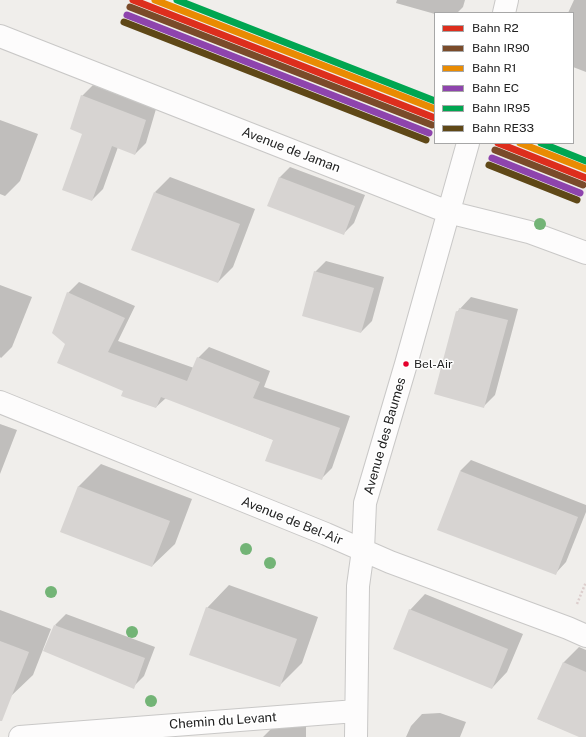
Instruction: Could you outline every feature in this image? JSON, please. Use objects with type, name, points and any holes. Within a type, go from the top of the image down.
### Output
[{"type":"street","points":[[504,12],[507,0]]},
{"type":"street","name":"Avenue de Jaman","points":[[0,36],[450,206],[529,232],[586,253]]},
{"type":"street","name":"Avenue des Baumes","points":[[356,737],[358,586],[363,550],[365,503],[468,144]]},
{"type":"street","name":"Avenue de Bel-Air","points":[[0,402],[319,531],[390,562],[586,636]]},
{"type":"street","name":"Chemin du Levant","points":[[20,737],[356,711]]},
{"type":"path","points":[[576,607],[586,582]]},
{"type":"building","points":[[81,95],[146,120],[135,155],[112,146],[92,201],[62,190],[82,134],[70,129]]},
{"type":"building","points":[[279,177],[355,206],[344,235],[267,206]]},
{"type":"building","points":[[154,192],[240,224],[218,283],[131,250]]},
{"type":"building","points":[[314,271],[374,288],[361,333],[302,316]]},
{"type":"building","points":[[67,292],[125,318],[108,352],[187,381],[197,357],[260,382],[253,398],[340,428],[322,480],[265,461],[273,440],[161,397],[156,408],[121,396],[123,391],[57,363],[65,344],[52,333]]},
{"type":"building","points":[[459,308],[508,320],[484,408],[434,394],[456,311],[458,312]]},
{"type":"building","points":[[460,471],[578,517],[556,575],[437,530]]},
{"type":"building","points":[[78,486],[170,521],[152,567],[60,532]]},
{"type":"building","points":[[206,607],[297,639],[280,687],[189,655]]},
{"type":"building","points":[[409,609],[508,649],[492,689],[393,649]]},
{"type":"building","points":[[54,625],[145,658],[134,689],[43,651]]},
{"type":"building","points":[[0,641],[29,652],[2,721],[0,721]]},
{"type":"building","points":[[563,662],[586,672],[586,737],[579,737],[537,719]]},
{"type":"rail line","name":"R2","points":[[133,0],[434,118]]},
{"type":"rail line","name":"R1","points":[[155,0],[434,109]]},
{"type":"rail line","name":"IR95","points":[[177,0],[434,101]]},
{"type":"rail line","name":"IR90","points":[[130,7],[432,125]]},
{"type":"rail line","name":"EC","points":[[127,15],[429,133]]},
{"type":"rail line","name":"RE33","points":[[124,22],[426,140]]},
{"type":"rail line","name":"R2","points":[[501,144],[586,178]]},
{"type":"rail line","name":"R1","points":[[523,144],[586,169]]},
{"type":"rail line","name":"IR95","points":[[544,144],[586,161]]},
{"type":"rail line","name":"IR90","points":[[495,150],[583,185]]},
{"type":"rail line","name":"EC","points":[[492,158],[580,193]]},
{"type":"rail line","name":"RE33","points":[[489,165],[577,200]]},
{"type":"place","name":"Bel-Air","points":[[406,364]]}]
